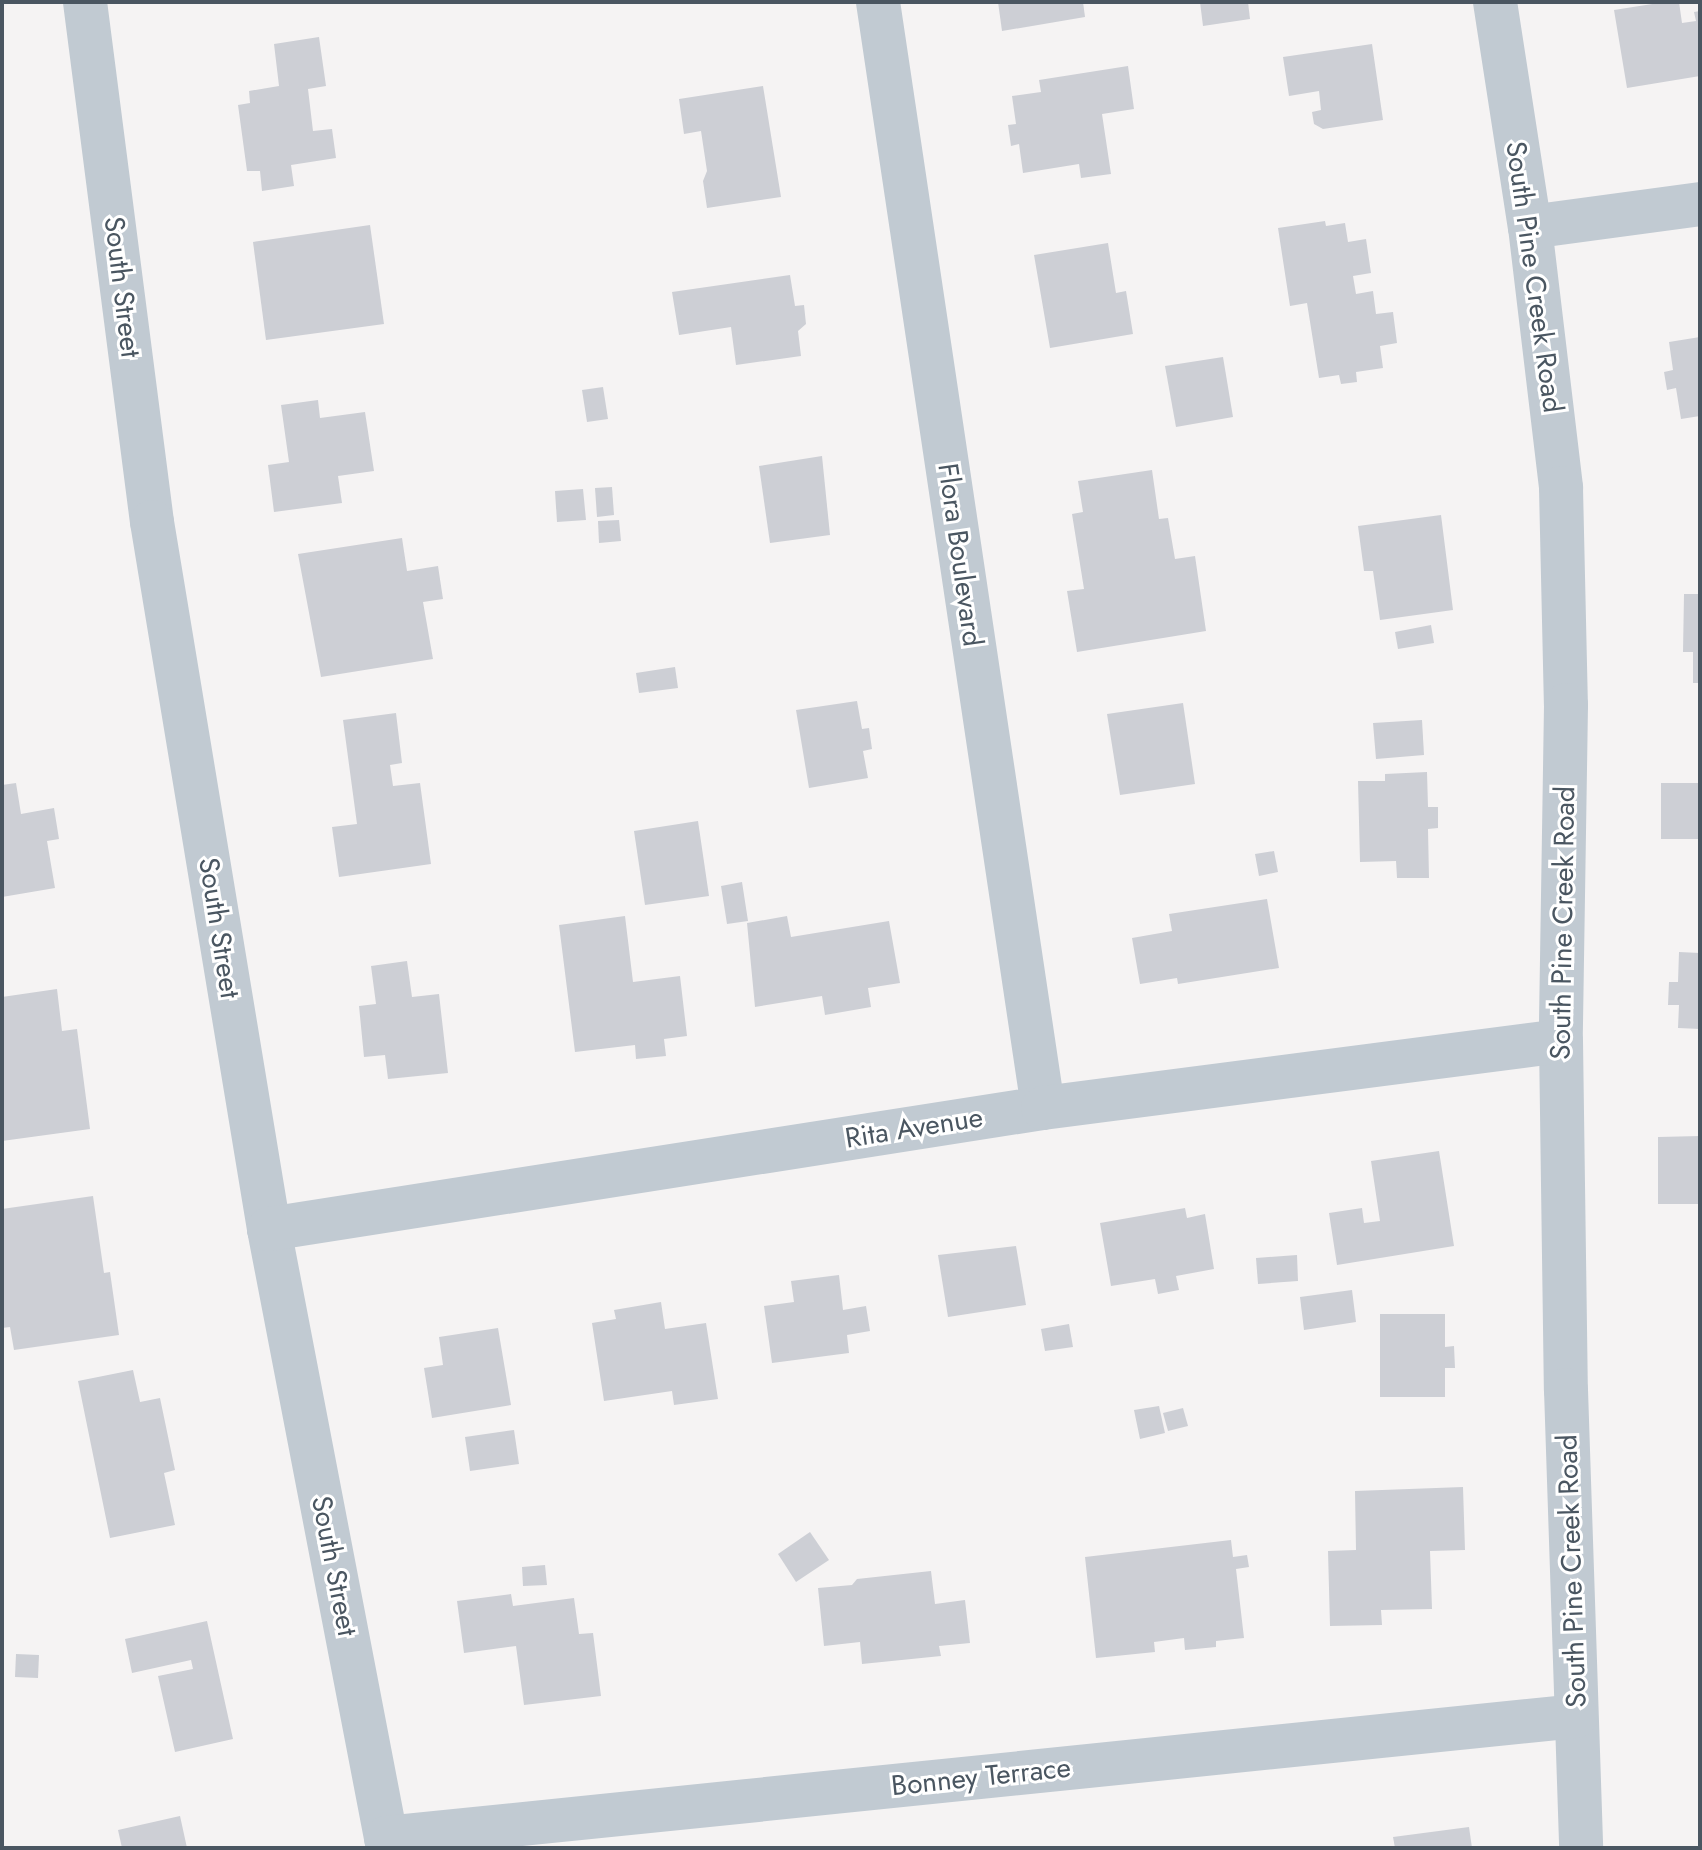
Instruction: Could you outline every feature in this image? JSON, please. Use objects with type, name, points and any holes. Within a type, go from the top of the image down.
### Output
[{"type":"street","name":"South Street","points":[[85,2],[152,522],[269,1229],[387,1843]]},
{"type":"street","name":"Flora Boulevard","points":[[878,2],[1043,1108]]},
{"type":"street","name":"South Pine Creek Road","points":[[1495,2],[1530,227],[1561,488],[1566,705],[1561,1041],[1581,1848]]},
{"type":"street","points":[[1530,227],[1700,204]]},
{"type":"street","name":"Rita Avenue","points":[[269,1229],[1043,1108],[1561,1041]]},
{"type":"street","name":"Bonney Terrace","points":[[387,1843],[1576,1716]]},
{"type":"building","points":[[998,2],[1083,2],[1085,17],[1002,31]]},
{"type":"building","points":[[1200,2],[1248,2],[1250,19],[1203,26]]},
{"type":"building","points":[[1679,2],[1682,23],[1696,21],[1694,12],[1700,11],[1700,76],[1627,88],[1614,10]]},
{"type":"building","points":[[319,37],[326,86],[308,89],[313,131],[332,129],[336,158],[291,165],[294,186],[262,191],[260,171],[247,171],[238,105],[250,103],[249,91],[279,86],[274,44]]},
{"type":"building","points":[[1372,44],[1383,120],[1323,129],[1314,124],[1312,112],[1321,110],[1319,91],[1289,96],[1283,57]]},
{"type":"building","points":[[1128,66],[1134,109],[1102,114],[1111,174],[1081,178],[1079,164],[1023,173],[1019,144],[1011,146],[1008,125],[1016,124],[1012,96],[1041,92],[1039,80]]},
{"type":"building","points":[[763,86],[781,197],[707,208],[703,181],[707,171],[701,131],[684,134],[679,99]]},
{"type":"building","points":[[1325,221],[1326,226],[1345,223],[1348,242],[1366,239],[1371,273],[1353,276],[1356,294],[1373,291],[1376,314],[1393,312],[1397,343],[1380,346],[1383,368],[1356,372],[1357,382],[1341,384],[1339,375],[1319,378],[1307,303],[1290,306],[1278,228]]},
{"type":"building","points":[[370,225],[384,324],[266,340],[253,242]]},
{"type":"building","points":[[1108,243],[1116,293],[1126,291],[1133,334],[1050,348],[1034,255]]},
{"type":"building","points":[[790,275],[795,306],[804,305],[806,324],[798,331],[801,356],[736,365],[731,327],[679,335],[672,292]]},
{"type":"building","points":[[1700,337],[1700,416],[1681,419],[1676,388],[1667,390],[1664,372],[1673,370],[1669,342]]},
{"type":"building","points":[[1223,357],[1233,417],[1176,427],[1165,366]]},
{"type":"building","points":[[603,387],[608,419],[587,422],[582,390]]},
{"type":"building","points":[[318,400],[320,418],[365,412],[374,471],[338,476],[342,503],[274,512],[268,465],[289,462],[281,405]]},
{"type":"building","points":[[822,456],[830,535],[770,543],[759,466]]},
{"type":"building","points":[[1152,470],[1159,519],[1168,518],[1175,559],[1195,556],[1206,631],[1077,652],[1067,591],[1084,589],[1072,514],[1083,512],[1078,481]]},
{"type":"building","points":[[612,487],[614,515],[597,517],[595,488]]},
{"type":"building","points":[[583,489],[586,520],[557,522],[555,491]]},
{"type":"building","points":[[1441,515],[1453,610],[1380,620],[1373,571],[1364,571],[1358,526]]},
{"type":"building","points":[[619,520],[621,541],[599,543],[598,521]]},
{"type":"building","points":[[402,538],[407,571],[438,566],[443,599],[423,602],[433,659],[321,677],[298,554]]},
{"type":"building","points":[[1684,594],[1700,594],[1700,683],[1693,683],[1693,652],[1683,652]]},
{"type":"building","points":[[1431,625],[1434,643],[1398,649],[1395,632]]},
{"type":"building","points":[[675,667],[678,688],[639,693],[636,673]]},
{"type":"building","points":[[857,701],[862,729],[869,728],[872,749],[863,751],[868,778],[809,788],[796,710]]},
{"type":"building","points":[[1183,703],[1195,784],[1120,795],[1107,714]]},
{"type":"building","points":[[396,713],[402,763],[390,765],[393,786],[420,783],[431,864],[339,877],[332,827],[357,824],[343,720]]},
{"type":"building","points":[[1422,720],[1424,755],[1376,759],[1373,723]]},
{"type":"building","points":[[1427,772],[1428,807],[1438,807],[1438,828],[1428,829],[1429,878],[1397,878],[1396,861],[1360,862],[1358,781],[1385,781],[1385,774]]},
{"type":"building","points":[[16,783],[21,814],[54,808],[59,839],[47,841],[55,888],[2,897],[2,785]]},
{"type":"building","points":[[1661,783],[1700,783],[1700,839],[1661,839]]},
{"type":"building","points":[[698,821],[709,896],[645,905],[634,831]]},
{"type":"building","points":[[1274,851],[1278,872],[1259,876],[1255,854]]},
{"type":"building","points":[[742,882],[748,921],[727,924],[721,886]]},
{"type":"building","points":[[1267,899],[1279,968],[1178,984],[1177,978],[1140,984],[1132,938],[1172,931],[1169,914]]},
{"type":"building","points":[[625,916],[633,982],[680,976],[687,1036],[664,1039],[666,1056],[636,1059],[635,1045],[575,1052],[559,925]]},
{"type":"building","points":[[787,916],[791,937],[889,921],[900,983],[868,988],[871,1007],[825,1015],[822,996],[755,1007],[747,923]]},
{"type":"building","points":[[1679,952],[1700,953],[1700,1029],[1678,1028],[1679,1005],[1668,1005],[1669,982],[1678,982]]},
{"type":"building","points":[[407,961],[412,997],[439,994],[448,1073],[388,1079],[385,1055],[364,1057],[359,1006],[376,1004],[371,966]]},
{"type":"building","points":[[57,989],[62,1031],[77,1029],[90,1129],[2,1141],[2,997]]},
{"type":"building","points":[[1700,1136],[1700,1204],[1658,1204],[1658,1137]]},
{"type":"building","points":[[1439,1151],[1454,1246],[1337,1265],[1329,1213],[1362,1208],[1364,1223],[1380,1221],[1371,1161]]},
{"type":"building","points":[[93,1196],[104,1273],[110,1272],[119,1335],[14,1350],[10,1327],[2,1328],[2,1209]]},
{"type":"building","points":[[1185,1208],[1187,1218],[1205,1214],[1214,1269],[1176,1276],[1179,1290],[1158,1294],[1155,1279],[1111,1286],[1100,1223]]},
{"type":"building","points":[[1016,1246],[1026,1305],[948,1317],[938,1255]]},
{"type":"building","points":[[1297,1255],[1298,1281],[1258,1284],[1256,1258]]},
{"type":"building","points":[[839,1275],[843,1310],[866,1306],[870,1331],[847,1335],[849,1353],[772,1363],[764,1306],[794,1302],[791,1281]]},
{"type":"building","points":[[1352,1290],[1356,1322],[1304,1330],[1300,1297]]},
{"type":"building","points":[[661,1302],[665,1329],[706,1323],[718,1399],[674,1405],[672,1391],[604,1401],[592,1323],[616,1319],[614,1310]]},
{"type":"building","points":[[1380,1314],[1445,1314],[1445,1347],[1454,1346],[1455,1368],[1445,1368],[1445,1397],[1380,1397]]},
{"type":"building","points":[[1069,1324],[1073,1347],[1045,1351],[1041,1329]]},
{"type":"building","points":[[498,1328],[511,1405],[432,1418],[424,1368],[443,1365],[439,1337]]},
{"type":"building","points":[[133,1370],[140,1402],[160,1398],[175,1470],[164,1473],[175,1525],[110,1538],[78,1381]]},
{"type":"building","points":[[1159,1406],[1165,1433],[1140,1439],[1134,1410]]},
{"type":"building","points":[[1183,1408],[1188,1426],[1168,1431],[1163,1413]]},
{"type":"building","points":[[514,1430],[519,1464],[470,1471],[465,1437]]},
{"type":"building","points":[[1463,1487],[1465,1550],[1430,1551],[1432,1609],[1381,1610],[1382,1625],[1330,1626],[1328,1551],[1356,1550],[1355,1491]]},
{"type":"building","points":[[810,1532],[829,1560],[796,1582],[778,1554]]},
{"type":"building","points":[[1231,1540],[1233,1557],[1247,1555],[1249,1567],[1236,1569],[1244,1638],[1216,1641],[1216,1647],[1185,1650],[1184,1638],[1154,1642],[1155,1652],[1096,1658],[1085,1557]]},
{"type":"building","points":[[545,1565],[547,1585],[523,1586],[522,1567]]},
{"type":"building","points":[[931,1571],[935,1604],[965,1600],[970,1643],[939,1646],[941,1656],[862,1664],[860,1642],[824,1646],[818,1588],[852,1585],[857,1579]]},
{"type":"building","points":[[511,1594],[513,1606],[574,1598],[579,1634],[593,1633],[601,1696],[524,1705],[516,1646],[464,1653],[457,1601]]},
{"type":"building","points":[[207,1621],[233,1739],[175,1752],[158,1676],[193,1669],[191,1660],[132,1673],[125,1639]]},
{"type":"building","points":[[16,1654],[39,1655],[38,1678],[15,1677]]},
{"type":"building","points":[[180,1816],[187,1848],[122,1848],[118,1830]]},
{"type":"building","points":[[1469,1827],[1472,1848],[1395,1848],[1393,1837]]}]
